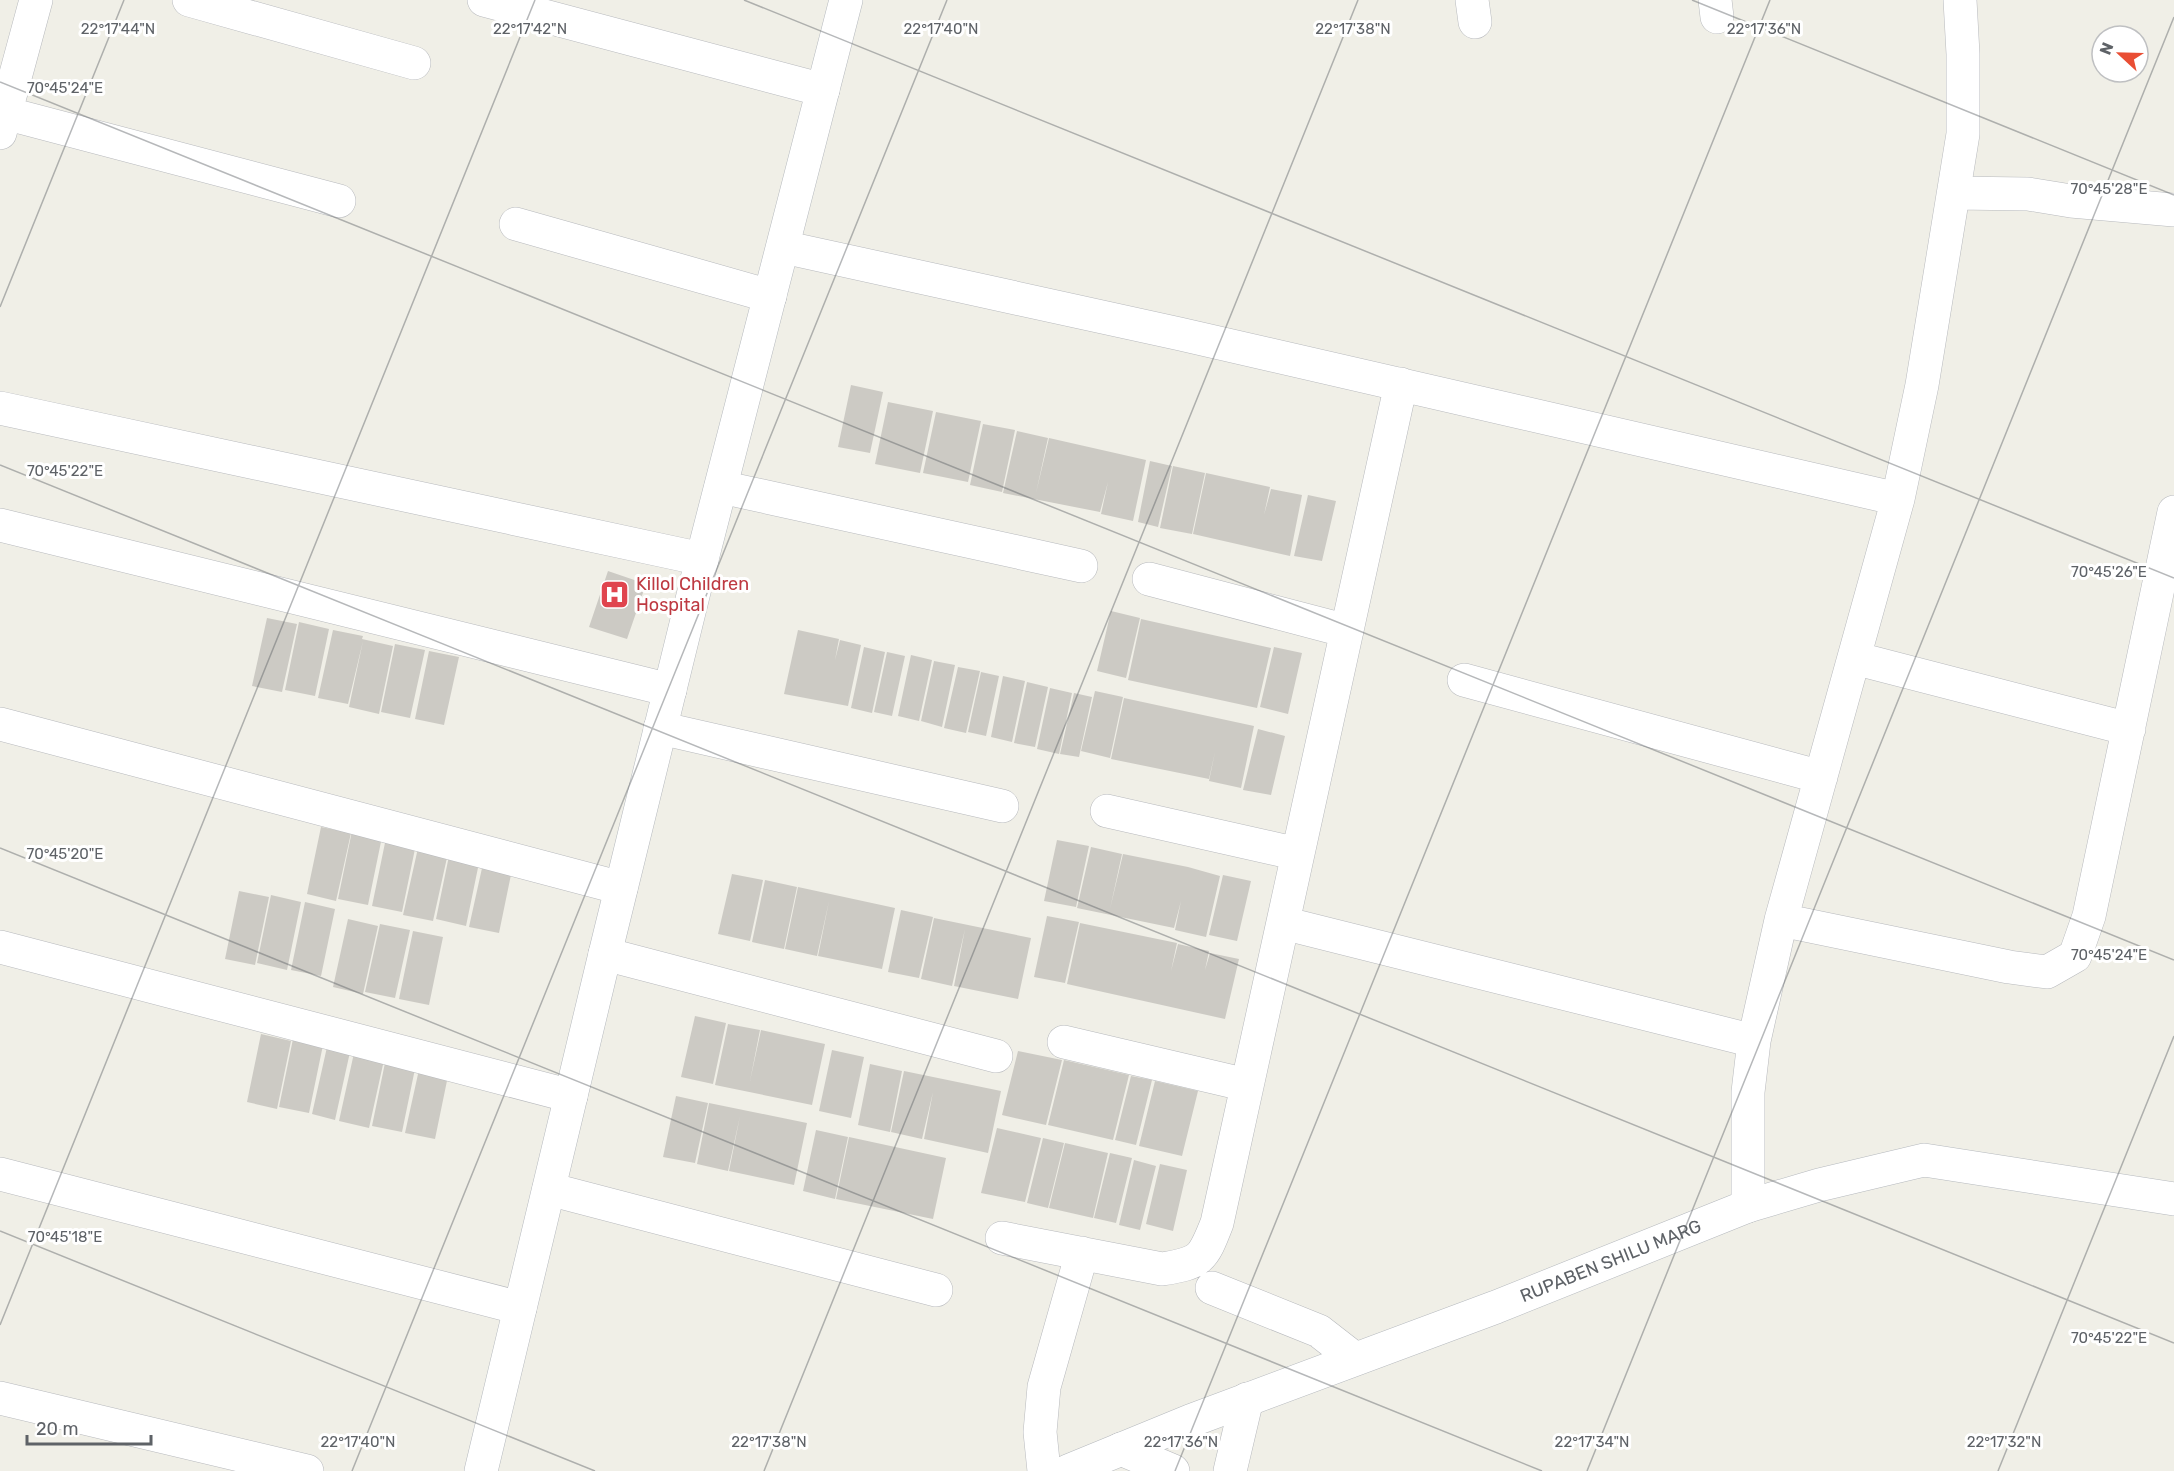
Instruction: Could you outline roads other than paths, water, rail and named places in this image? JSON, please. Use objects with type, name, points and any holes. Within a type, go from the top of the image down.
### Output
[{"type":"street","points":[[36,0],[3,123],[339,201]]},
{"type":"street","points":[[189,0],[414,63]]},
{"type":"street","points":[[484,0],[823,90]]},
{"type":"street","points":[[481,1471],[660,728],[846,0]]},
{"type":"street","points":[[1748,1206],[1748,1092],[1754,1041],[1781,920],[1898,499],[1922,385],[1963,134],[1964,54],[1960,0]]},
{"type":"street","points":[[1955,194],[2028,194],[2071,201],[2174,210]]},
{"type":"street","points":[[516,224],[770,296]]},
{"type":"street","points":[[783,247],[1180,334],[1898,499]]},
{"type":"street","points":[[1002,1238],[1161,1269],[1187,1265],[1206,1252],[1217,1224],[1401,384]]},
{"type":"street","points":[[0,408],[702,559]]},
{"type":"street","points":[[721,487],[1081,566]]},
{"type":"street","points":[[1781,920],[2047,972],[2075,956],[2089,916],[2174,512]]},
{"type":"street","points":[[0,525],[670,690]]},
{"type":"street","points":[[1149,579],[1347,632]]},
{"type":"street","points":[[1854,658],[2129,729]]},
{"type":"street","points":[[1464,680],[1821,777]]},
{"type":"street","points":[[0,724],[621,888]]},
{"type":"street","points":[[660,728],[1002,806]]},
{"type":"street","points":[[1107,812],[1298,854]]},
{"type":"street","points":[[1283,923],[1754,1041]]},
{"type":"street","points":[[0,947],[571,1095]]},
{"type":"street","points":[[605,954],[996,1056]]},
{"type":"street","points":[[1064,1042],[1247,1085]]},
{"type":"street","name":"RUPABEN SHILU MARG","points":[[1068,1471],[1247,1400],[1496,1307],[1748,1206],[1819,1185],[1924,1160],[2174,1199]]},
{"type":"street","points":[[0,1174],[520,1308]]},
{"type":"street","points":[[549,1189],[936,1290]]},
{"type":"street","points":[[1044,1471],[1040,1432],[1044,1387],[1082,1253]]},
{"type":"street","points":[[1212,1288],[1320,1331],[1355,1359]]},
{"type":"street","points":[[0,1398],[307,1471]]},
{"type":"street","points":[[1230,1471],[1247,1400]]},
{"type":"street","points":[[1121,1449],[1173,1471]]},
{"type":"place","name":"Killol Children Hospital","points":[[615,594]]}]
